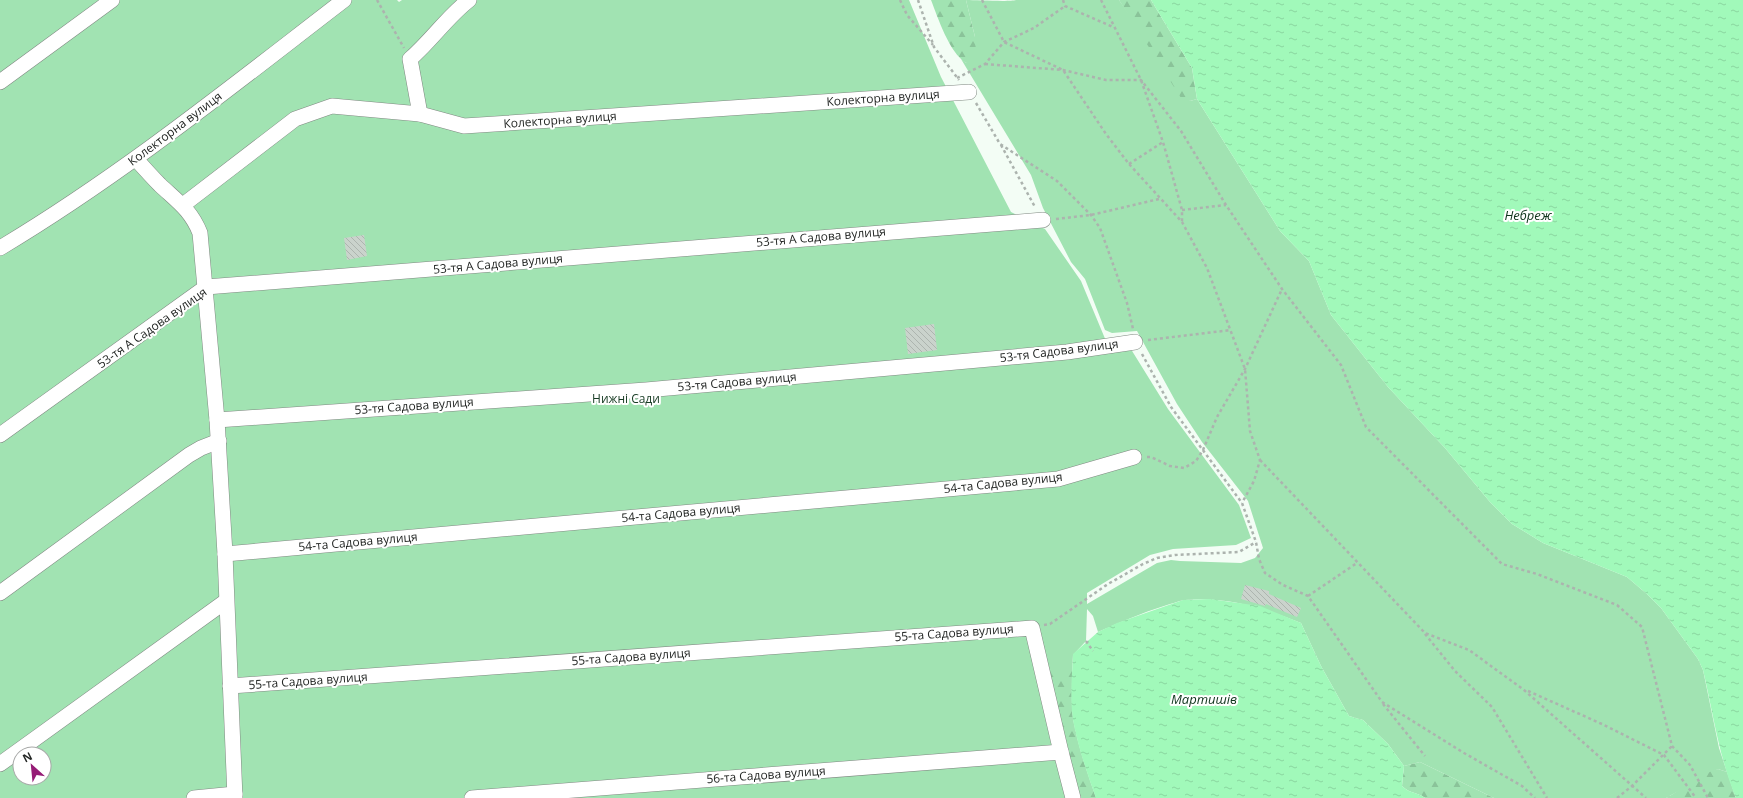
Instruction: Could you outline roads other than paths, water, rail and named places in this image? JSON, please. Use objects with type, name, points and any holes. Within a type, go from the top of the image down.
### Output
[{"type":"street","points":[[0,82],[112,0]]},
{"type":"street","name":"Колекторна вулиця","points":[[0,248],[36,226],[136,159],[344,0]]},
{"type":"street","points":[[420,114],[410,59],[426,46],[460,6],[468,0]]},
{"type":"street","name":"Колекторна вулиця","points":[[183,205],[295,119],[332,106],[420,114],[464,126],[970,92]]},
{"type":"street","points":[[136,159],[160,185],[183,205],[196,222],[200,233],[206,287],[218,420],[235,796],[194,798]]},
{"type":"street","name":"53-тя А Садова вулиця","points":[[0,435],[206,287],[1042,220]]},
{"type":"street","name":"53-тя Садова вулиця","points":[[218,420],[646,390],[1067,352],[1135,342]]},
{"type":"street","points":[[0,593],[189,455],[200,448],[219,441]]},
{"type":"street","name":"54-та Садова вулиця","points":[[225,554],[1058,479],[1134,457]]},
{"type":"street","points":[[0,764],[226,601]]},
{"type":"street","name":"55-та Садова вулиця","points":[[230,686],[1032,628],[1061,752]]},
{"type":"street","points":[[1061,752],[1074,798]]},
{"type":"street","name":"56-та Садова вулиця","points":[[472,798],[1061,752]]},
{"type":"water","name":"Небреж","points":[[1151,0],[1743,0],[1743,798],[1736,798],[1725,767],[1703,670],[1698,659],[1661,608],[1627,577],[1543,543],[1512,524],[1490,502],[1445,448],[1388,387],[1331,315],[1309,261],[1280,231],[1197,99],[1192,68]]},
{"type":"water","name":"Мартишів","points":[[1210,599],[1260,606],[1301,623],[1321,666],[1349,716],[1363,720],[1388,744],[1404,766],[1402,786],[1425,798],[1096,798],[1080,750],[1073,720],[1071,695],[1073,654],[1098,632],[1117,623],[1183,600]]},
{"type":"park label","name":"Нижні Сади","points":[[626,399]]}]
